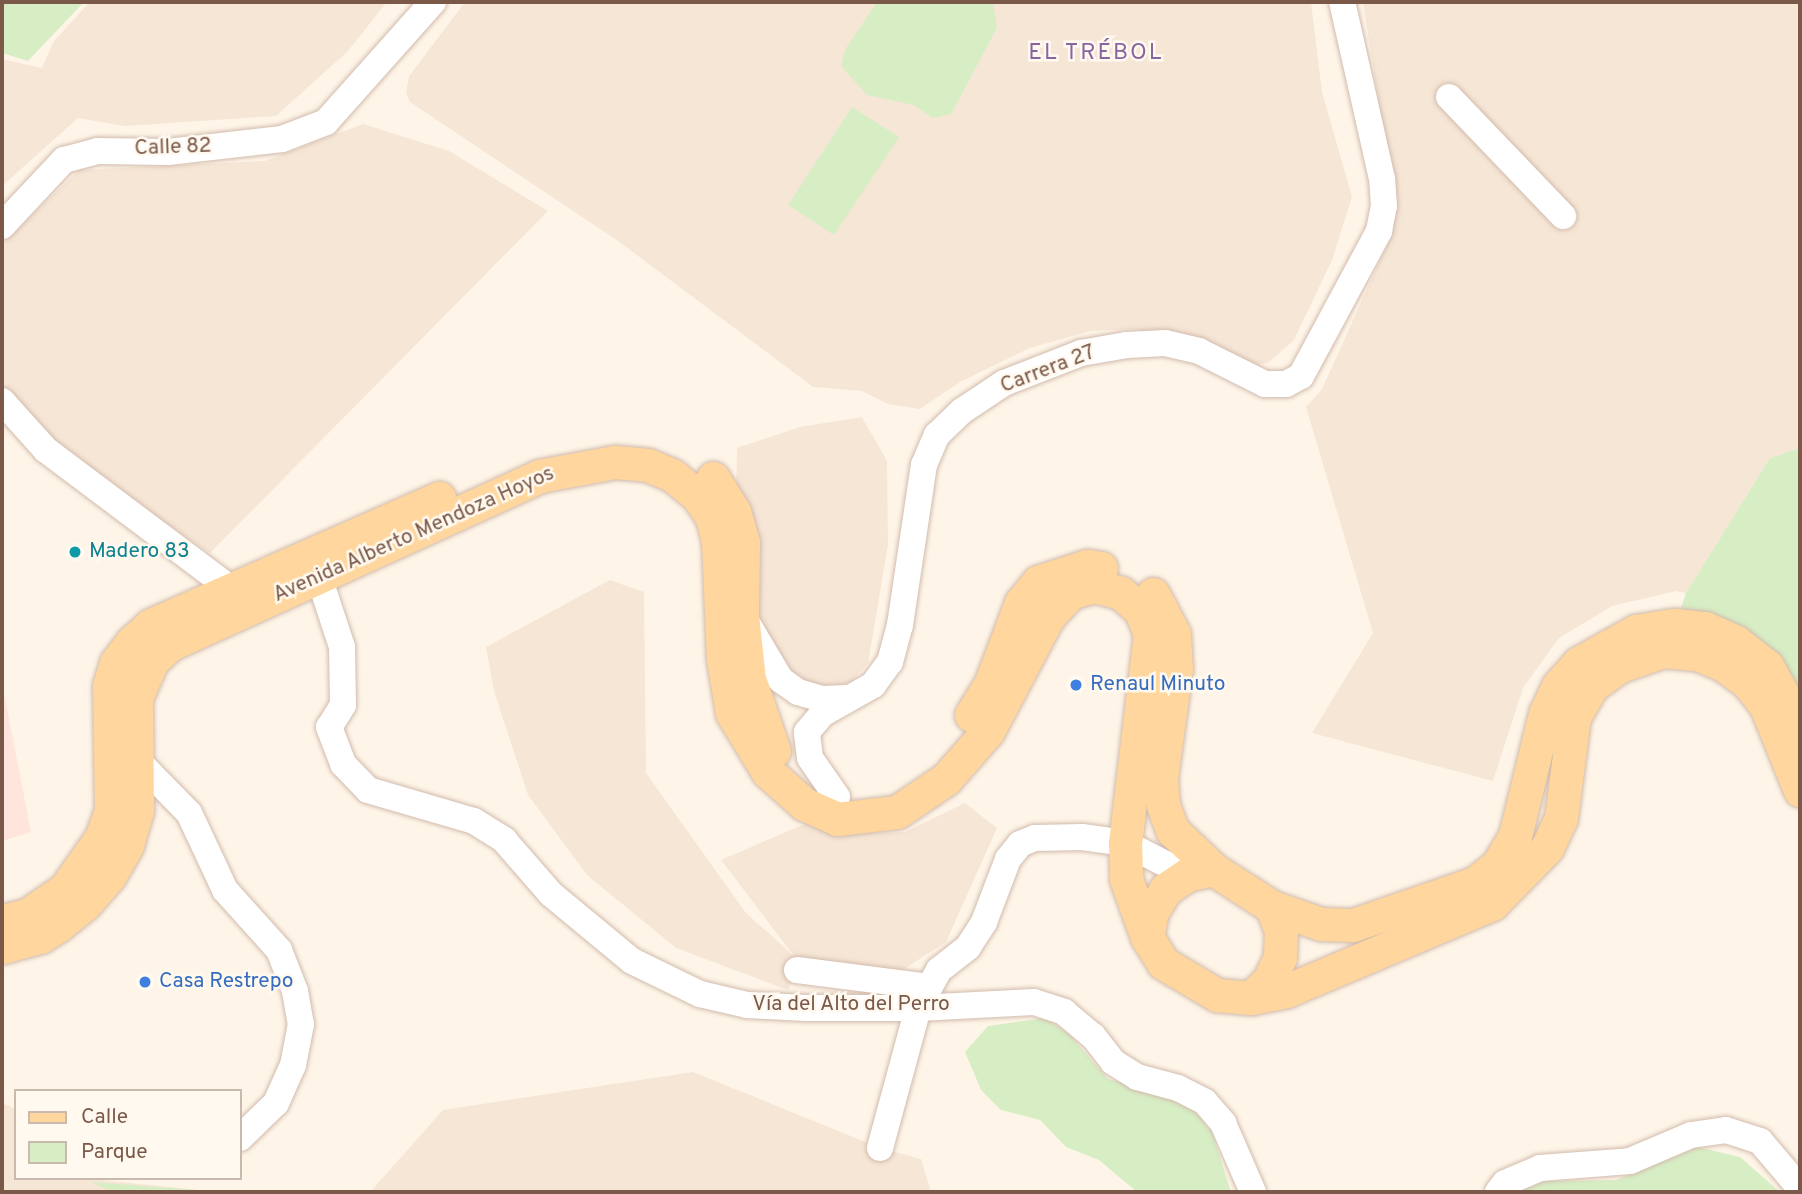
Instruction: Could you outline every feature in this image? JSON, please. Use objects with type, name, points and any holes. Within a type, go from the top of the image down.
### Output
[{"type":"main road","name":"Avenida Alberto Mendoza Hoyos","points":[[2,921],[27,915],[65,889],[101,838],[111,810],[113,760],[107,706],[116,663],[151,625],[528,461],[617,443],[685,457],[715,480],[734,511],[743,542],[742,615],[749,679],[770,743],[780,761],[815,788],[837,797],[882,796],[934,762],[967,723],[990,685],[1021,603],[1038,582],[1087,566],[1120,570],[1148,587],[1164,609],[1174,634],[1175,668],[1161,778],[1163,805],[1172,830],[1200,872],[1272,907],[1321,924],[1353,925],[1475,883],[1497,866],[1515,836],[1545,715],[1558,686],[1597,650],[1636,631],[1675,625],[1705,628],[1736,642],[1767,666],[1800,726]]},
{"type":"main road","name":"Avenida Alberto Mendoza Hoyos","points":[[2,947],[40,937],[59,925],[110,875],[127,845],[137,811],[139,762],[136,698],[152,661],[169,645],[539,476],[615,462],[648,466],[672,475],[697,495],[712,517],[718,541],[723,659],[733,713],[768,772],[804,804],[837,819],[897,812],[946,779],[988,731],[1048,617],[1070,593],[1095,586],[1121,593],[1141,611],[1150,634],[1125,843],[1126,879],[1147,937],[1163,964],[1189,982],[1217,995],[1251,998],[1286,990],[1492,904],[1521,880],[1547,848],[1561,818],[1574,717],[1592,685],[1620,666],[1663,652],[1696,654],[1722,664],[1748,683],[1766,706],[1800,790]]},
{"type":"main road","points":[[1147,937],[1158,901],[1200,872]]},
{"type":"main road","points":[[1251,998],[1269,980],[1280,957],[1280,931],[1272,907]]},
{"type":"street","name":"Calle 82","points":[[2,226],[64,160],[97,151],[169,152],[282,139],[326,122],[433,2]]},
{"type":"street","name":"Carrera 27","points":[[837,797],[810,758],[807,732],[822,714],[873,685],[890,662],[900,625],[924,465],[937,435],[962,411],[1004,383],[1081,353],[1127,345],[1165,343],[1199,351],[1265,384],[1286,384],[1301,376],[1379,231],[1384,206],[1382,179],[1342,2]]},
{"type":"street","points":[[1349,33],[1363,2]]},
{"type":"street","points":[[1448,97],[1563,216]]},
{"type":"street","points":[[2,401],[46,450],[231,589]]},
{"type":"street","name":"Vía del Alto del Perro","points":[[319,576],[342,647],[344,705],[329,727],[343,764],[368,790],[474,821],[504,840],[551,894],[632,961],[700,995],[747,1005],[923,998],[1034,1002],[1064,1012],[1093,1036],[1113,1062],[1137,1077],[1178,1088],[1206,1102],[1223,1123],[1253,1192]]},
{"type":"street","points":[[742,615],[781,680],[798,692],[822,699],[853,697]]},
{"type":"street","points":[[139,762],[189,813],[225,890],[279,950],[295,990],[301,1024],[293,1065],[276,1103],[242,1136]]},
{"type":"street","points":[[1082,837],[1126,879]]},
{"type":"street","points":[[880,1148],[923,998],[939,970],[968,947],[984,922],[1008,859],[1020,845],[1035,838],[1082,837],[1125,843],[1200,872]]},
{"type":"street","points":[[797,970],[923,998]]},
{"type":"street","points":[[1498,1192],[1505,1183],[1540,1168],[1630,1161],[1690,1135],[1726,1130],[1760,1140],[1800,1188]]},
{"type":"shaded area","points":[[90,2],[387,2],[347,52],[276,116],[125,126],[78,118],[2,186],[2,59],[42,68],[54,41]]},
{"type":"shaded area","points":[[465,2],[1311,2],[1322,92],[1352,197],[1332,260],[1294,340],[1268,363],[1254,365],[1177,337],[1134,329],[1090,331],[1030,348],[960,382],[920,409],[888,404],[862,391],[813,387],[618,241],[410,102],[406,93],[409,76]]},
{"type":"shaded area","points":[[1363,2],[1800,2],[1800,448],[1770,458],[1686,593],[1676,591],[1612,606],[1559,638],[1523,688],[1493,781],[1312,733],[1373,633],[1306,407],[1322,389],[1392,234],[1393,192]]},
{"type":"shaded area","points":[[363,124],[449,151],[548,211],[210,553],[39,439],[2,391],[2,244],[79,170],[265,161]]},
{"type":"shaded area","points":[[862,417],[887,461],[888,545],[868,663],[851,682],[828,687],[800,683],[772,652],[758,625],[736,507],[737,448],[800,427]]},
{"type":"shaded area","points":[[610,580],[644,592],[646,773],[746,913],[794,956],[721,860],[807,823],[841,834],[905,832],[965,803],[997,828],[946,942],[890,978],[797,970],[788,990],[676,948],[587,875],[528,795],[494,691],[486,647]]},
{"type":"shaded area","points":[[2,683],[31,832],[2,841]]},
{"type":"shaded area","points":[[693,1072],[880,1148],[921,1159],[931,1192],[370,1192],[443,1110]]},
{"type":"shaded area","points":[[2,1103],[14,1108],[14,1180],[101,1180],[209,1191],[2,1192]]},
{"type":"green space","points":[[2,2],[84,2],[28,61],[2,53]]},
{"type":"green space","points":[[877,2],[993,2],[997,28],[951,114],[933,118],[914,105],[867,95],[841,66],[846,48]]},
{"type":"green space","points":[[852,107],[899,137],[834,235],[788,205]]},
{"type":"green space","points":[[1800,448],[1800,726],[1675,625],[1686,593],[1770,458]]},
{"type":"green space","points":[[1045,1018],[1069,1034],[1108,1079],[1171,1095],[1193,1109],[1212,1132],[1231,1192],[1137,1192],[1099,1160],[1066,1147],[1040,1120],[1001,1110],[981,1090],[965,1052],[988,1026]]},
{"type":"green space","points":[[1698,1147],[1740,1157],[1780,1192],[1517,1192],[1545,1181],[1616,1180]]},
{"type":"green space","points":[[91,1182],[209,1191],[112,1192]]},
{"type":"place","name":"Madero 83","points":[[75,552]]},
{"type":"place","name":"Renaul Minuto","points":[[1076,685]]},
{"type":"place","name":"Casa Restrepo","points":[[145,982]]},
{"type":"district","name":"EL TRÉBOL","points":[[1096,54]]}]
